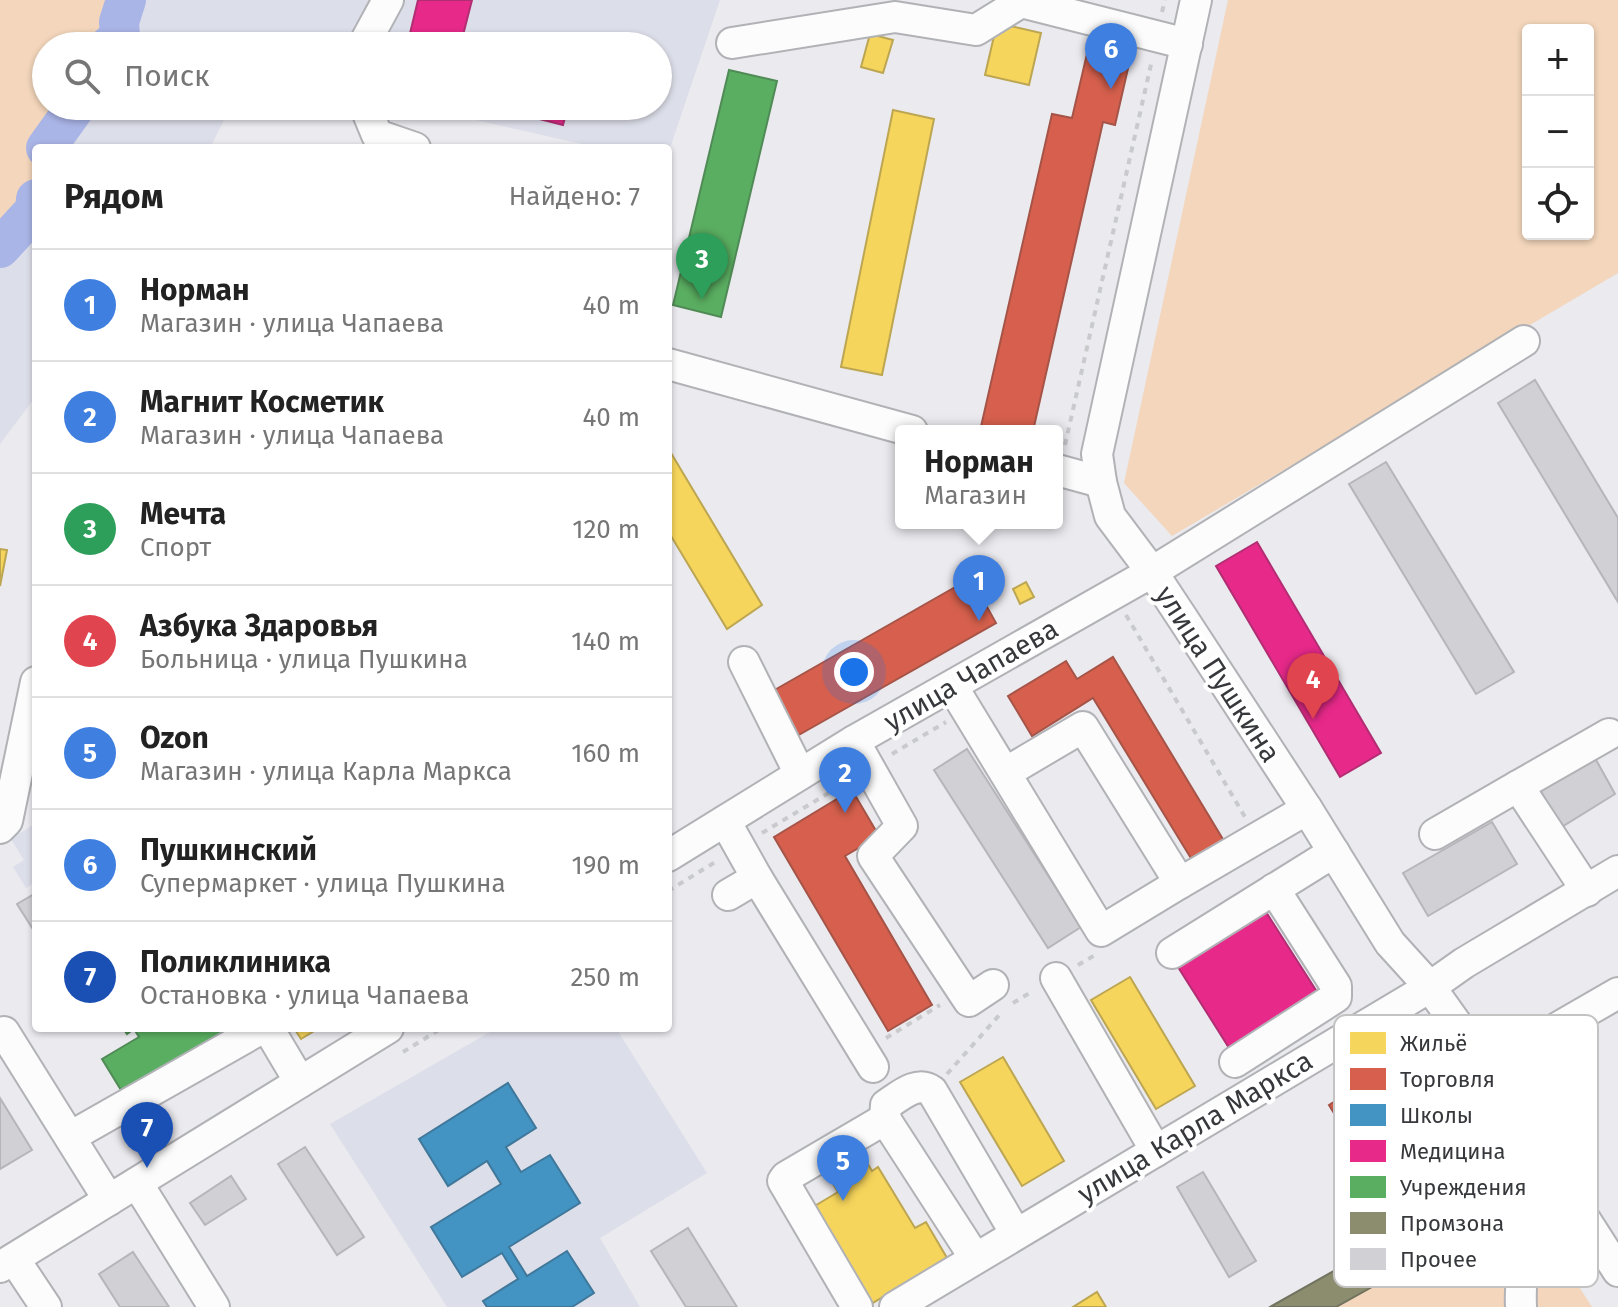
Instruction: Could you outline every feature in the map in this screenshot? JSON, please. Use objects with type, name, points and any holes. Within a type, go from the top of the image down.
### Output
[{"type":"street","points":[[371,32],[388,0]]},
{"type":"street","name":"улица Пушкина","points":[[1196,0],[1097,454],[1101,482],[1110,516],[1152,572],[1307,809],[1390,943],[1430,987],[1450,1015]]},
{"type":"street","points":[[732,43],[895,17],[976,30],[1021,2],[1187,44]]},
{"type":"street","points":[[371,120],[377,135],[403,144]]},
{"type":"street","name":"улица Чапаева","points":[[672,854],[854,741],[959,698],[1152,572],[1524,341]]},
{"type":"street","points":[[672,365],[895,426]]},
{"type":"street","points":[[1063,472],[1101,482]]},
{"type":"street","points":[[744,662],[800,774]]},
{"type":"street","points":[[959,698],[1101,931],[1307,809]]},
{"type":"street","points":[[3,824],[32,699]]},
{"type":"street","points":[[1005,773],[1083,727],[1180,883]]},
{"type":"street","points":[[1435,834],[1609,734]]},
{"type":"street","points":[[854,741],[902,826],[873,856],[969,1001],[1001,995]]},
{"type":"street","points":[[1518,786],[1587,891]]},
{"type":"street","points":[[3,824],[32,798]]},
{"type":"street","points":[[725,821],[868,1059]]},
{"type":"street","points":[[1172,953],[1334,852]]},
{"type":"street","name":"улица Карла Маркса","points":[[1383,1015],[1618,871]]},
{"type":"street","points":[[728,895],[757,878]]},
{"type":"street","points":[[1235,1062],[1336,997],[1336,986],[1274,889]]},
{"type":"street","points":[[1056,978],[1156,1151]]},
{"type":"street","points":[[1580,1015],[1618,993]]},
{"type":"street","points":[[0,1035],[4,1032],[109,1200]]},
{"type":"street","points":[[70,1137],[255,1032]]},
{"type":"street","points":[[270,1032],[300,1082]]},
{"type":"street","points":[[46,1307],[7,1263],[381,1032]]},
{"type":"street","name":"улица Карла Маркса","points":[[895,1307],[1334,1044]]},
{"type":"street","points":[[975,1258],[885,1119],[886,1105],[917,1087],[926,1086],[932,1091],[1016,1234]]},
{"type":"street","points":[[857,1307],[783,1181],[885,1119]]},
{"type":"street","points":[[137,1183],[214,1307]]},
{"type":"street","name":"улица Пушкина","points":[[1598,1239],[1618,1271]]},
{"type":"street","points":[[1520,1287],[1521,1307]]},
{"type":"path","points":[[1063,449],[1165,0]]},
{"type":"path","points":[[672,889],[869,768],[959,698]]},
{"type":"path","points":[[868,1059],[962,991]]},
{"type":"path","points":[[932,1091],[1001,995]]},
{"type":"shaded area","points":[[0,0],[126,0],[119,22],[120,32],[32,32],[32,120],[66,120],[49,144],[32,144],[32,213],[0,248]]},
{"type":"shaded area","points":[[126,0],[381,0],[362,32],[120,32],[119,22]]},
{"type":"shaded area","points":[[394,0],[720,0],[671,144],[581,144],[476,120],[672,120],[672,32],[377,32]]},
{"type":"shaded area","points":[[1228,0],[1618,0],[1618,273],[1172,536],[1124,483]]},
{"type":"shaded area","points":[[66,120],[224,120],[212,144],[49,144]]},
{"type":"shaded area","points":[[32,213],[32,401],[0,444],[0,248]]},
{"type":"shaded area","points":[[32,826],[32,884],[26,888],[13,867],[24,860],[11,839]]},
{"type":"shaded area","points":[[490,1032],[619,1032],[707,1173],[600,1238],[640,1307],[447,1307],[330,1124]]},
{"type":"shaded area","points":[[1372,1287],[1579,1287],[1592,1307],[1336,1307]]},
{"type":"building: Жильё","points":[[997,23],[1041,33],[1029,85],[985,75]]},
{"type":"building: Жильё","points":[[870,34],[893,40],[883,73],[861,67]]},
{"type":"building: Жильё","points":[[893,110],[934,119],[882,375],[841,367]]},
{"type":"building: Жильё","points":[[672,455],[762,605],[727,629],[672,538]]},
{"type":"building: Жильё","points":[[0,549],[7,550],[0,586]]},
{"type":"building: Жильё","points":[[1026,582],[1034,597],[1020,604],[1013,589]]},
{"type":"building: Жильё","points":[[1130,977],[1195,1086],[1156,1109],[1091,1000]]},
{"type":"building: Жильё","points":[[297,1032],[312,1032],[301,1039]]},
{"type":"building: Жильё","points":[[1003,1057],[1064,1161],[1022,1186],[960,1082]]},
{"type":"building: Жильё","points":[[861,1152],[872,1171],[878,1167],[915,1228],[926,1222],[947,1258],[871,1304],[813,1207],[838,1192],[826,1172]]},
{"type":"building: Жильё","points":[[1097,1292],[1106,1307],[1073,1307]]},
{"type":"building: Торговля","points":[[1090,41],[1132,51],[1115,125],[1103,122],[1034,425],[981,425],[1052,114],[1072,118]]},
{"type":"building: Торговля","points":[[971,578],[996,623],[797,736],[771,692]]},
{"type":"building: Торговля","points":[[1113,657],[1224,841],[1192,860],[1093,698],[1032,736],[1008,696],[1066,661],[1077,679]]},
{"type":"building: Торговля","points":[[852,790],[879,836],[845,856],[932,1005],[888,1031],[774,837]]},
{"type":"building: Школы","points":[[508,1083],[536,1128],[506,1147],[521,1172],[550,1155],[580,1203],[509,1247],[527,1276],[567,1251],[594,1293],[572,1307],[487,1307],[483,1301],[518,1279],[502,1253],[462,1277],[431,1227],[501,1184],[487,1161],[448,1186],[419,1139]]},
{"type":"building: Медицина","points":[[418,0],[472,0],[464,32],[410,32]]},
{"type":"building: Медицина","points":[[544,120],[564,120],[563,125]]},
{"type":"building: Медицина","points":[[1257,542],[1381,753],[1340,777],[1216,566]]},
{"type":"building: Медицина","points":[[1266,912],[1319,995],[1231,1051],[1178,967]]},
{"type":"building: Учреждения","points":[[729,70],[777,81],[721,317],[673,305]]},
{"type":"building: Учреждения","points":[[136,1032],[226,1032],[231,1040],[129,1103],[102,1059],[139,1037]]},
{"type":"building: Промзона","points":[[1334,1271],[1334,1287],[1372,1287],[1336,1307],[1270,1307]]},
{"type":"building: Прочее","points":[[1535,380],[1618,518],[1618,602],[1498,403]]},
{"type":"building: Прочее","points":[[1386,462],[1514,672],[1476,694],[1349,484]]},
{"type":"building: Прочее","points":[[967,749],[1081,927],[1048,948],[934,770]]},
{"type":"building: Прочее","points":[[1595,758],[1615,794],[1560,828],[1541,791]]},
{"type":"building: Прочее","points":[[1492,822],[1517,864],[1428,916],[1403,873]]},
{"type":"building: Прочее","points":[[32,895],[32,928],[17,904]]},
{"type":"building: Прочее","points":[[0,1098],[32,1150],[0,1169]]},
{"type":"building: Прочее","points":[[305,1147],[364,1237],[337,1255],[278,1164]]},
{"type":"building: Прочее","points":[[1203,1172],[1256,1261],[1229,1277],[1177,1187]]},
{"type":"building: Прочее","points":[[231,1176],[246,1199],[205,1225],[190,1203]]},
{"type":"building: Прочее","points":[[688,1228],[737,1307],[686,1307],[651,1251]]},
{"type":"building: Прочее","points":[[133,1252],[169,1307],[120,1307],[99,1274]]},
{"type":"waterway","points":[[120,32],[119,22],[126,0]]},
{"type":"waterway","points":[[49,144],[66,120]]},
{"type":"waterway","points":[[0,248],[32,213]]},
{"type":"place","name":"Пушкинский","points":[[1111,89]]},
{"type":"place","name":"Мечта","points":[[702,299]]},
{"type":"place","name":"Норман","points":[[979,621]]},
{"type":"place","name":"Азбука Здаровья","points":[[1313,719]]},
{"type":"place","name":"Магнит Косметик","points":[[845,813]]},
{"type":"place","name":"Поликлиника","points":[[147,1168]]},
{"type":"place","name":"Ozon","points":[[843,1201]]}]
